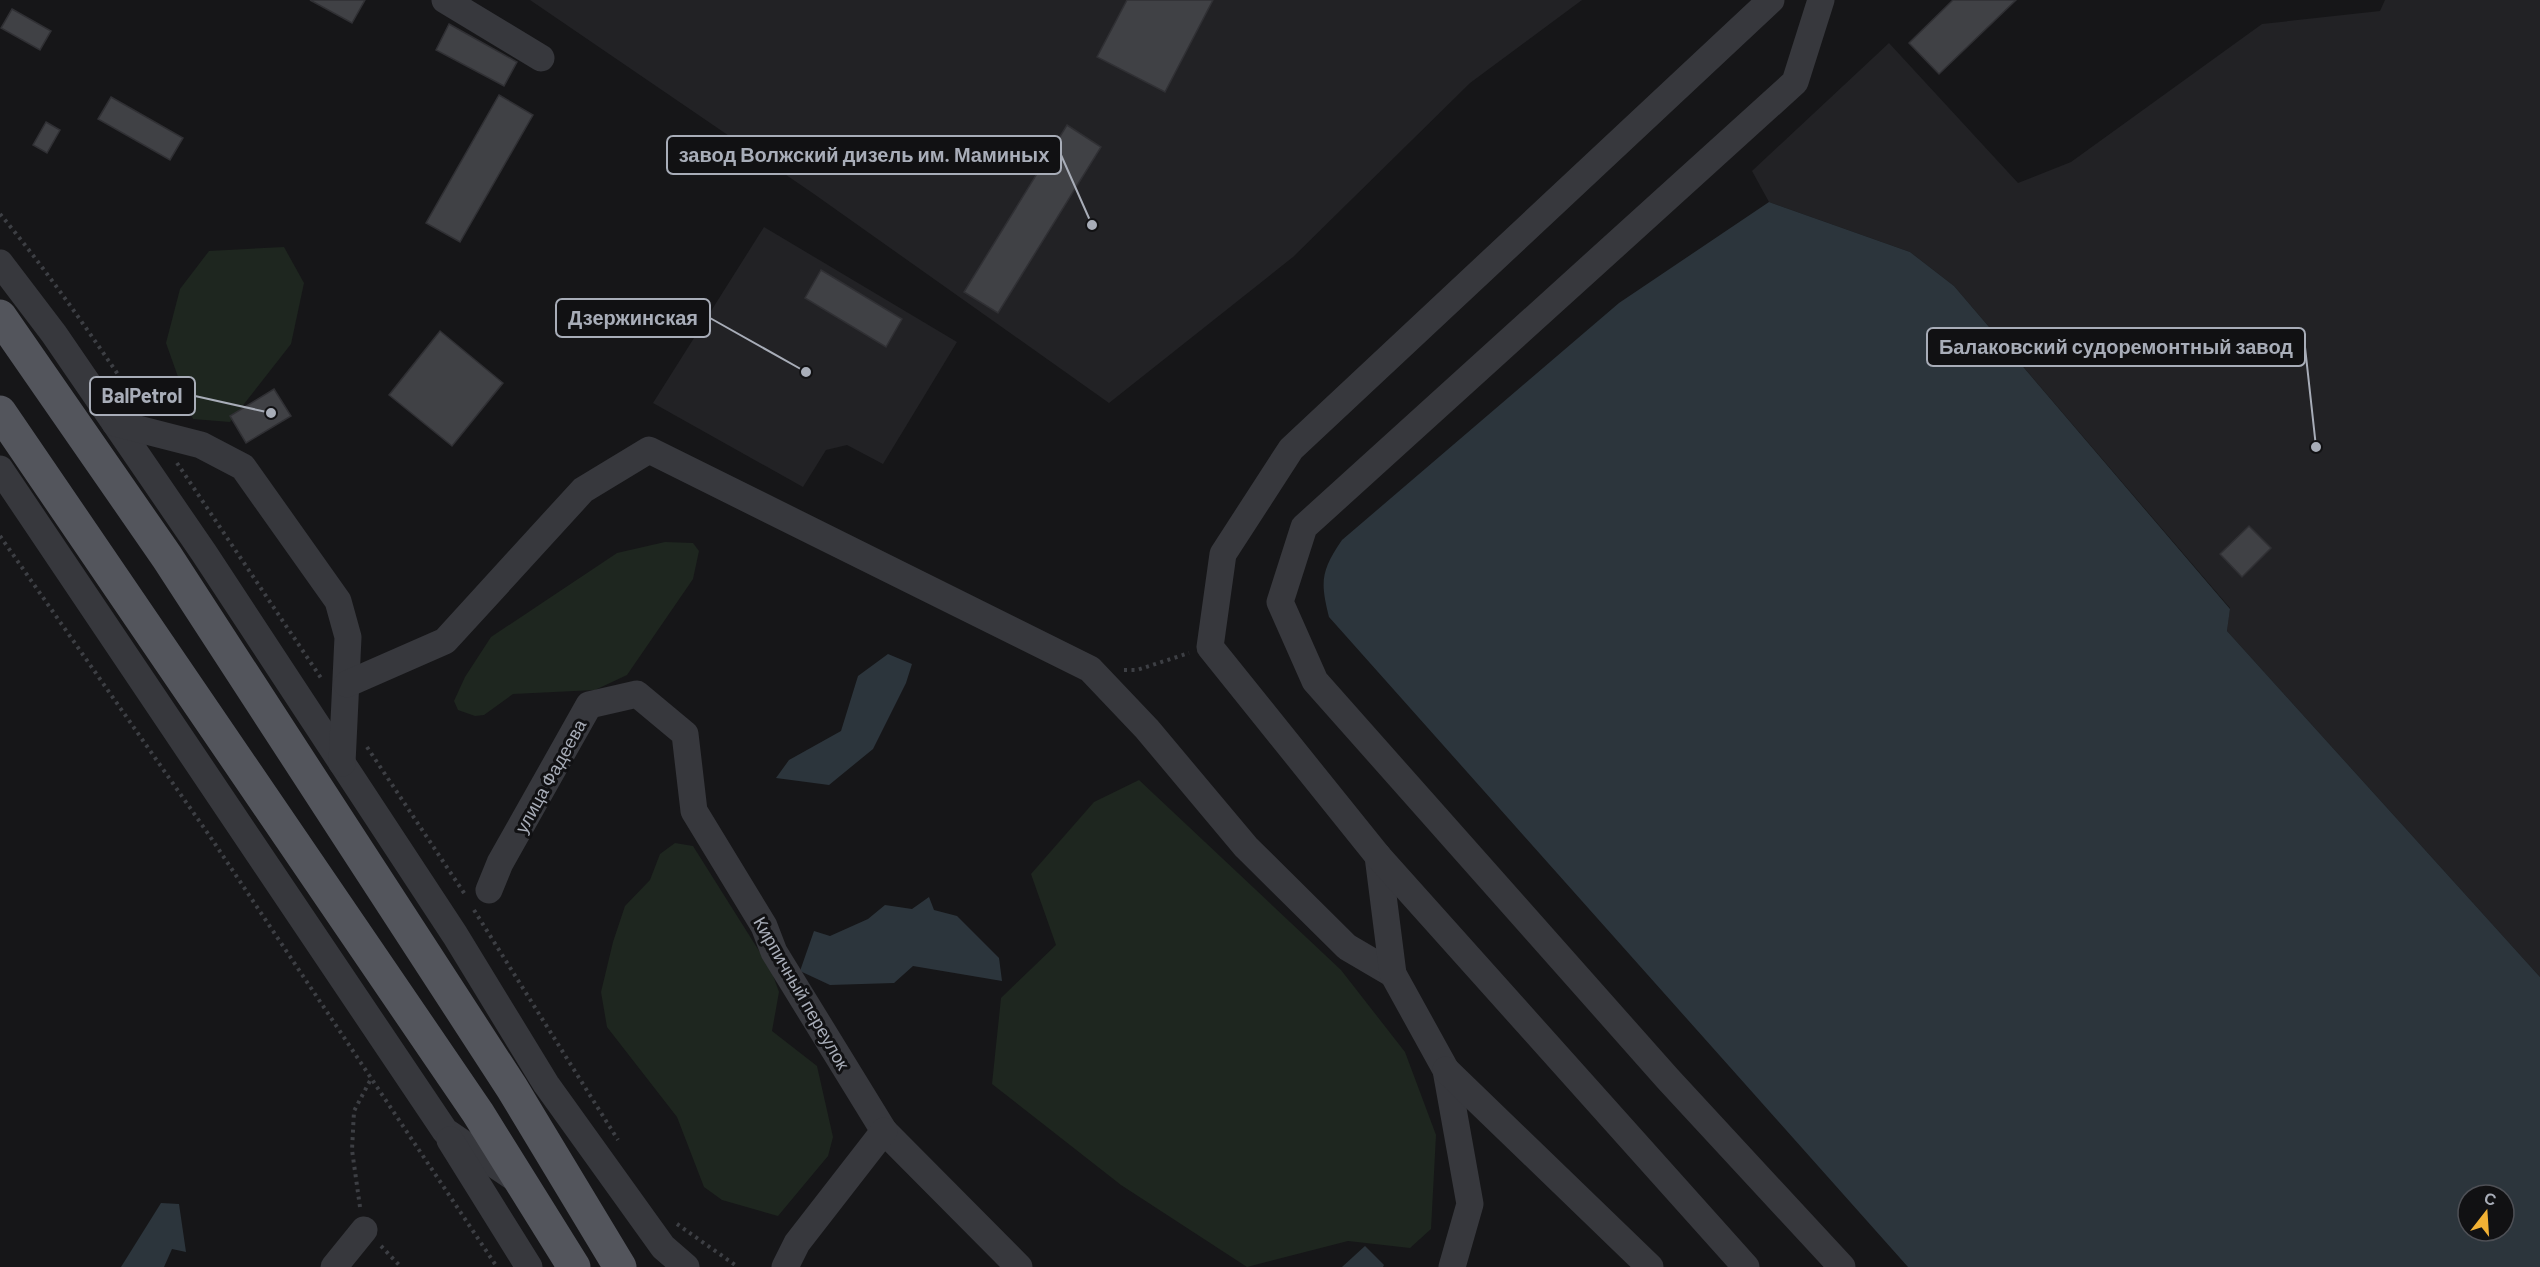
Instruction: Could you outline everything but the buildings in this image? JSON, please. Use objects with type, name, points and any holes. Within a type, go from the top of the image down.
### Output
[{"type":"main road","points":[[0,316],[167,557],[505,1078],[620,1267]]},
{"type":"main road","points":[[0,412],[478,1113],[574,1267]]},
{"type":"street","points":[[445,0],[541,58]]},
{"type":"street","points":[[1746,1267],[1378,856],[1210,647],[1223,554],[1291,449],[1771,0]]},
{"type":"street","points":[[1821,0],[1795,82],[1304,527],[1280,602],[1315,681],[1668,1079],[1842,1267]]},
{"type":"street","points":[[0,263],[54,334],[204,553],[455,935],[546,1084],[663,1246],[686,1267]]},
{"type":"street","points":[[115,423],[201,445],[243,467],[338,601],[348,637],[342,762]]},
{"type":"street","points":[[347,684],[445,641],[583,490],[649,450],[1090,669],[1147,729],[1246,846],[1347,947],[1393,974]]},
{"type":"street","points":[[0,469],[445,1131],[529,1267]]},
{"type":"street","name":"улица Фадеева","points":[[489,890],[500,863],[589,705],[637,694]]},
{"type":"street","name":"Кирпичный переулок","points":[[637,694],[686,734],[694,811],[764,926],[774,952],[884,1131],[1019,1267]]},
{"type":"street","points":[[1378,856],[1393,974],[1446,1070],[1650,1267]]},
{"type":"street","points":[[1446,1070],[1470,1204],[1452,1267]]},
{"type":"street","points":[[546,1084],[548,1149]]},
{"type":"street","points":[[445,1131],[521,1183]]},
{"type":"street","points":[[785,1267],[797,1243],[884,1131]]},
{"type":"street","points":[[334,1267],[364,1230]]},
{"type":"path","points":[[0,536],[209,836],[497,1267]]},
{"type":"path","points":[[1090,669],[1137,670],[1210,647]]},
{"type":"path","points":[[372,1077],[354,1111],[352,1150],[364,1230],[401,1267]]},
{"type":"shaded area","points":[[530,0],[1582,0],[1470,83],[1293,257],[1109,403],[814,194]]},
{"type":"shaded area","points":[[2385,0],[2540,0],[2540,977],[2227,631],[2230,608],[1954,286],[1910,252],[1769,202],[1752,171],[1889,43],[2018,183],[2071,162],[2262,24],[2380,11]]},
{"type":"shaded area","points":[[1769,202],[1910,252],[1954,286],[2230,609],[2227,631],[2540,977],[2540,1267],[1908,1267],[1329,617],[1324,594],[1324,577],[1326,568],[1342,540],[1619,303]]},
{"type":"shaded area","points":[[764,227],[957,342],[883,464],[847,445],[826,450],[803,487],[653,403]]},
{"type":"shaded area","points":[[284,247],[304,283],[291,344],[230,422],[193,419],[166,343],[180,289],[209,251]]},
{"type":"shaded area","points":[[665,542],[693,543],[699,551],[693,579],[627,675],[595,690],[513,694],[484,715],[475,716],[458,710],[454,701],[465,677],[491,637],[617,553]]},
{"type":"shaded area","points":[[888,654],[912,664],[906,683],[873,749],[829,785],[776,778],[789,760],[841,731],[858,676]]},
{"type":"shaded area","points":[[1139,780],[1341,970],[1405,1052],[1436,1135],[1431,1229],[1410,1248],[1348,1241],[1247,1267],[1121,1185],[992,1084],[1001,998],[1056,945],[1031,874],[1094,802]]},
{"type":"shaded area","points":[[675,843],[693,846],[771,970],[779,992],[772,1031],[817,1066],[833,1137],[828,1156],[778,1216],[722,1200],[704,1187],[677,1117],[607,1027],[601,992],[613,942],[625,906],[650,880],[660,854]]},
{"type":"shaded area","points":[[929,897],[934,910],[957,916],[999,958],[1002,981],[913,966],[894,983],[830,985],[800,971],[814,931],[830,936],[868,919],[885,905],[912,909]]},
{"type":"shaded area","points":[[161,1203],[179,1204],[186,1252],[172,1249],[164,1267],[121,1267]]},
{"type":"shaded area","points":[[1365,1246],[1384,1265],[1383,1267],[1342,1267]]},
{"type":"place","name":"завод Волжский дизель им. Маминых","points":[[1092,225]]},
{"type":"place","name":"Дзержинская","points":[[806,372]]},
{"type":"place","name":"BalPetrol","points":[[271,413]]},
{"type":"place","name":"Балаковский судоремонтный завод","points":[[2316,447]]}]
